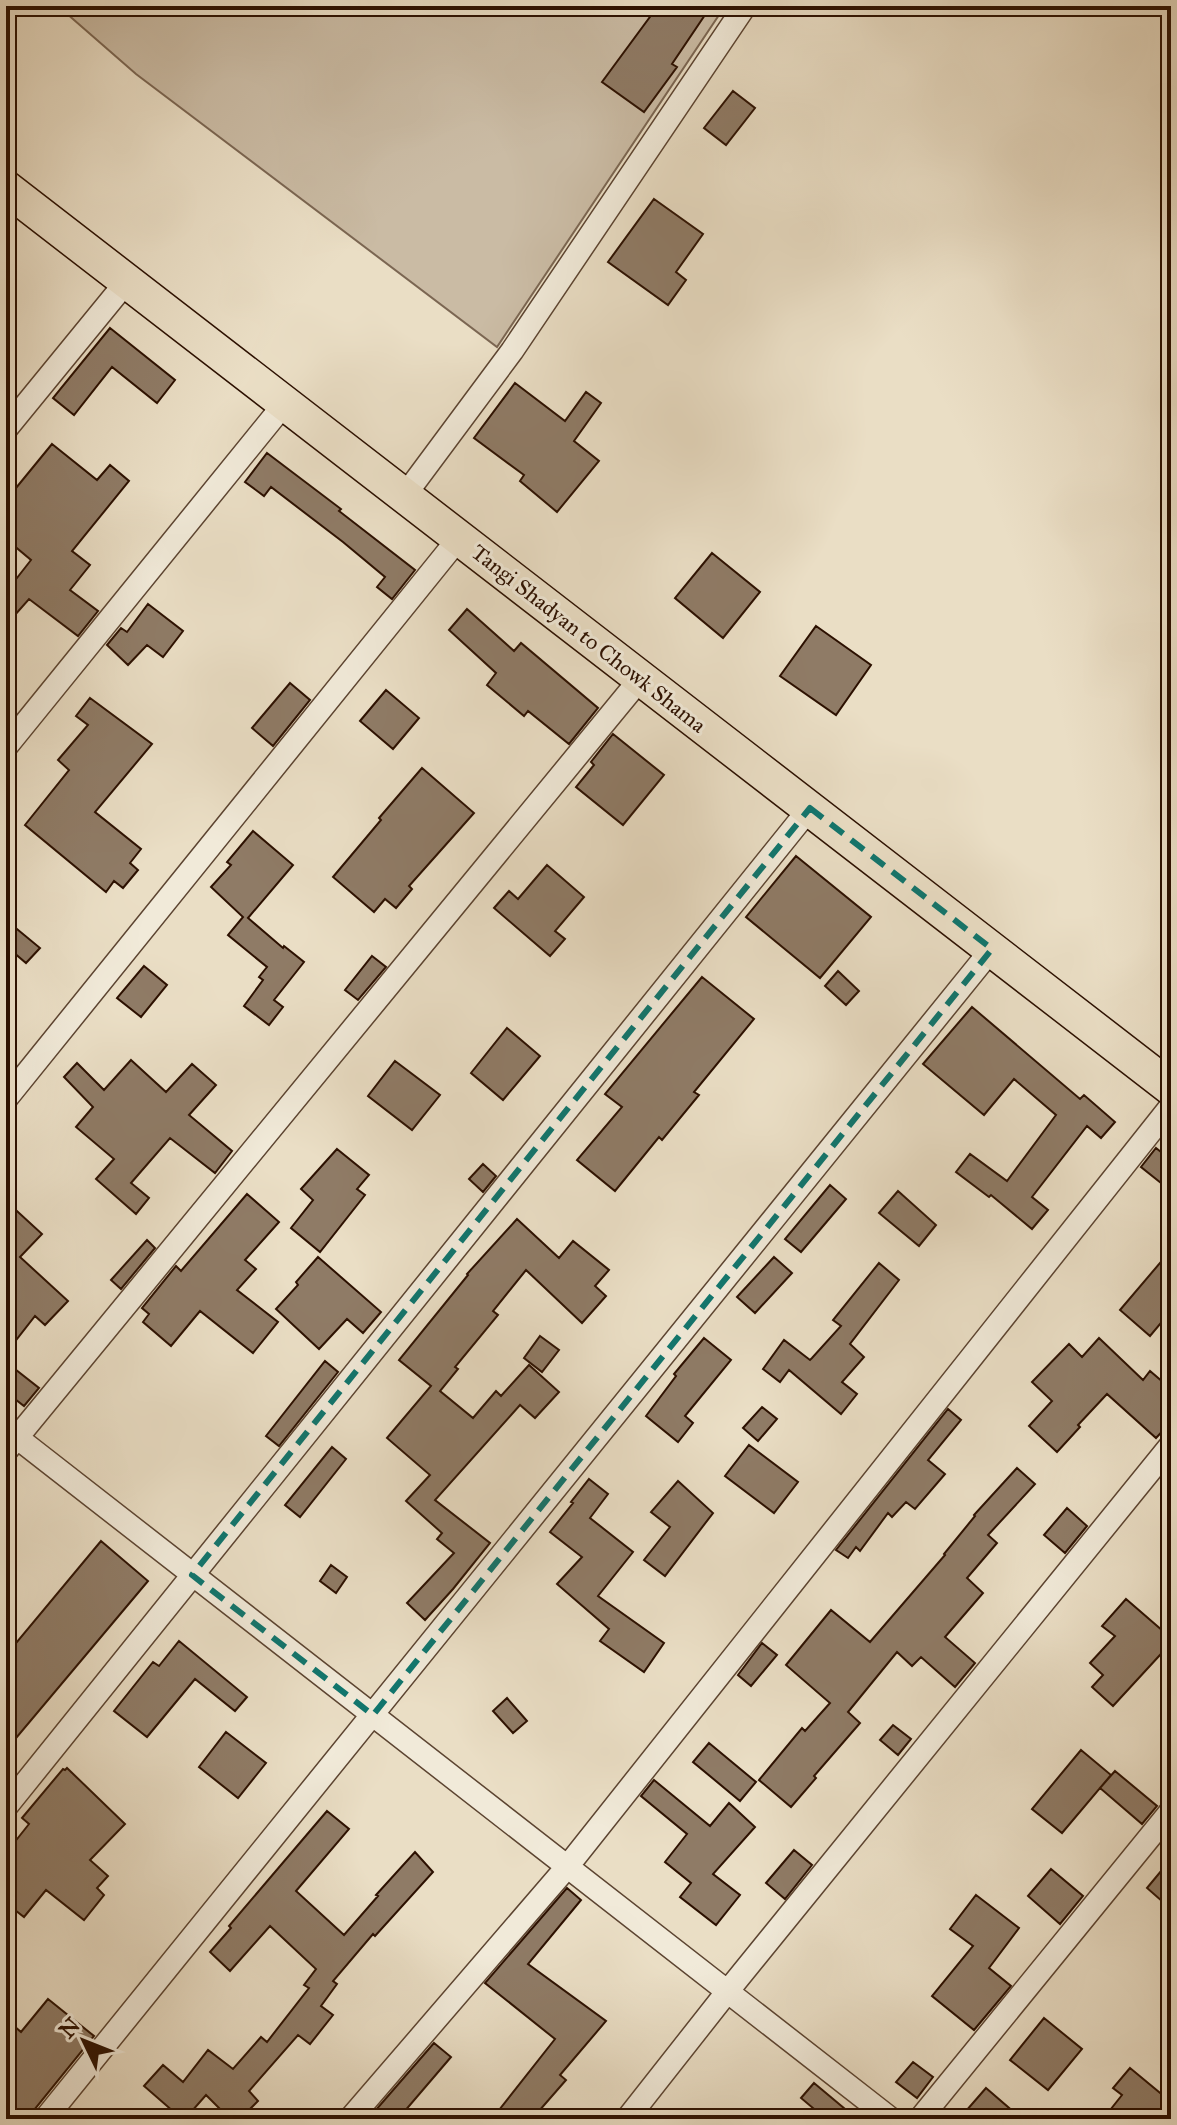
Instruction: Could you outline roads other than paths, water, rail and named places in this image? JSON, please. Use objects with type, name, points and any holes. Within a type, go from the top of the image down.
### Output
[{"type":"main road","name":"Tangi Shadyan to Chowk Shama","points":[[6,188],[1171,1088]]},
{"type":"street","points":[[405,495],[512,351],[745,6]]},
{"type":"street","points":[[6,429],[127,281]]},
{"type":"street","points":[[6,747],[285,403]]},
{"type":"street","points":[[6,1099],[459,538]]},
{"type":"street","points":[[641,678],[10,1439],[192,1575],[891,2119]]},
{"type":"street","points":[[6,1807],[810,808]]},
{"type":"street","points":[[45,2119],[992,949]]},
{"type":"street","points":[[350,2119],[567,1867],[1171,1106]]},
{"type":"street","points":[[627,2119],[1171,1445]]},
{"type":"street","points":[[920,2119],[1171,1811]]}]
